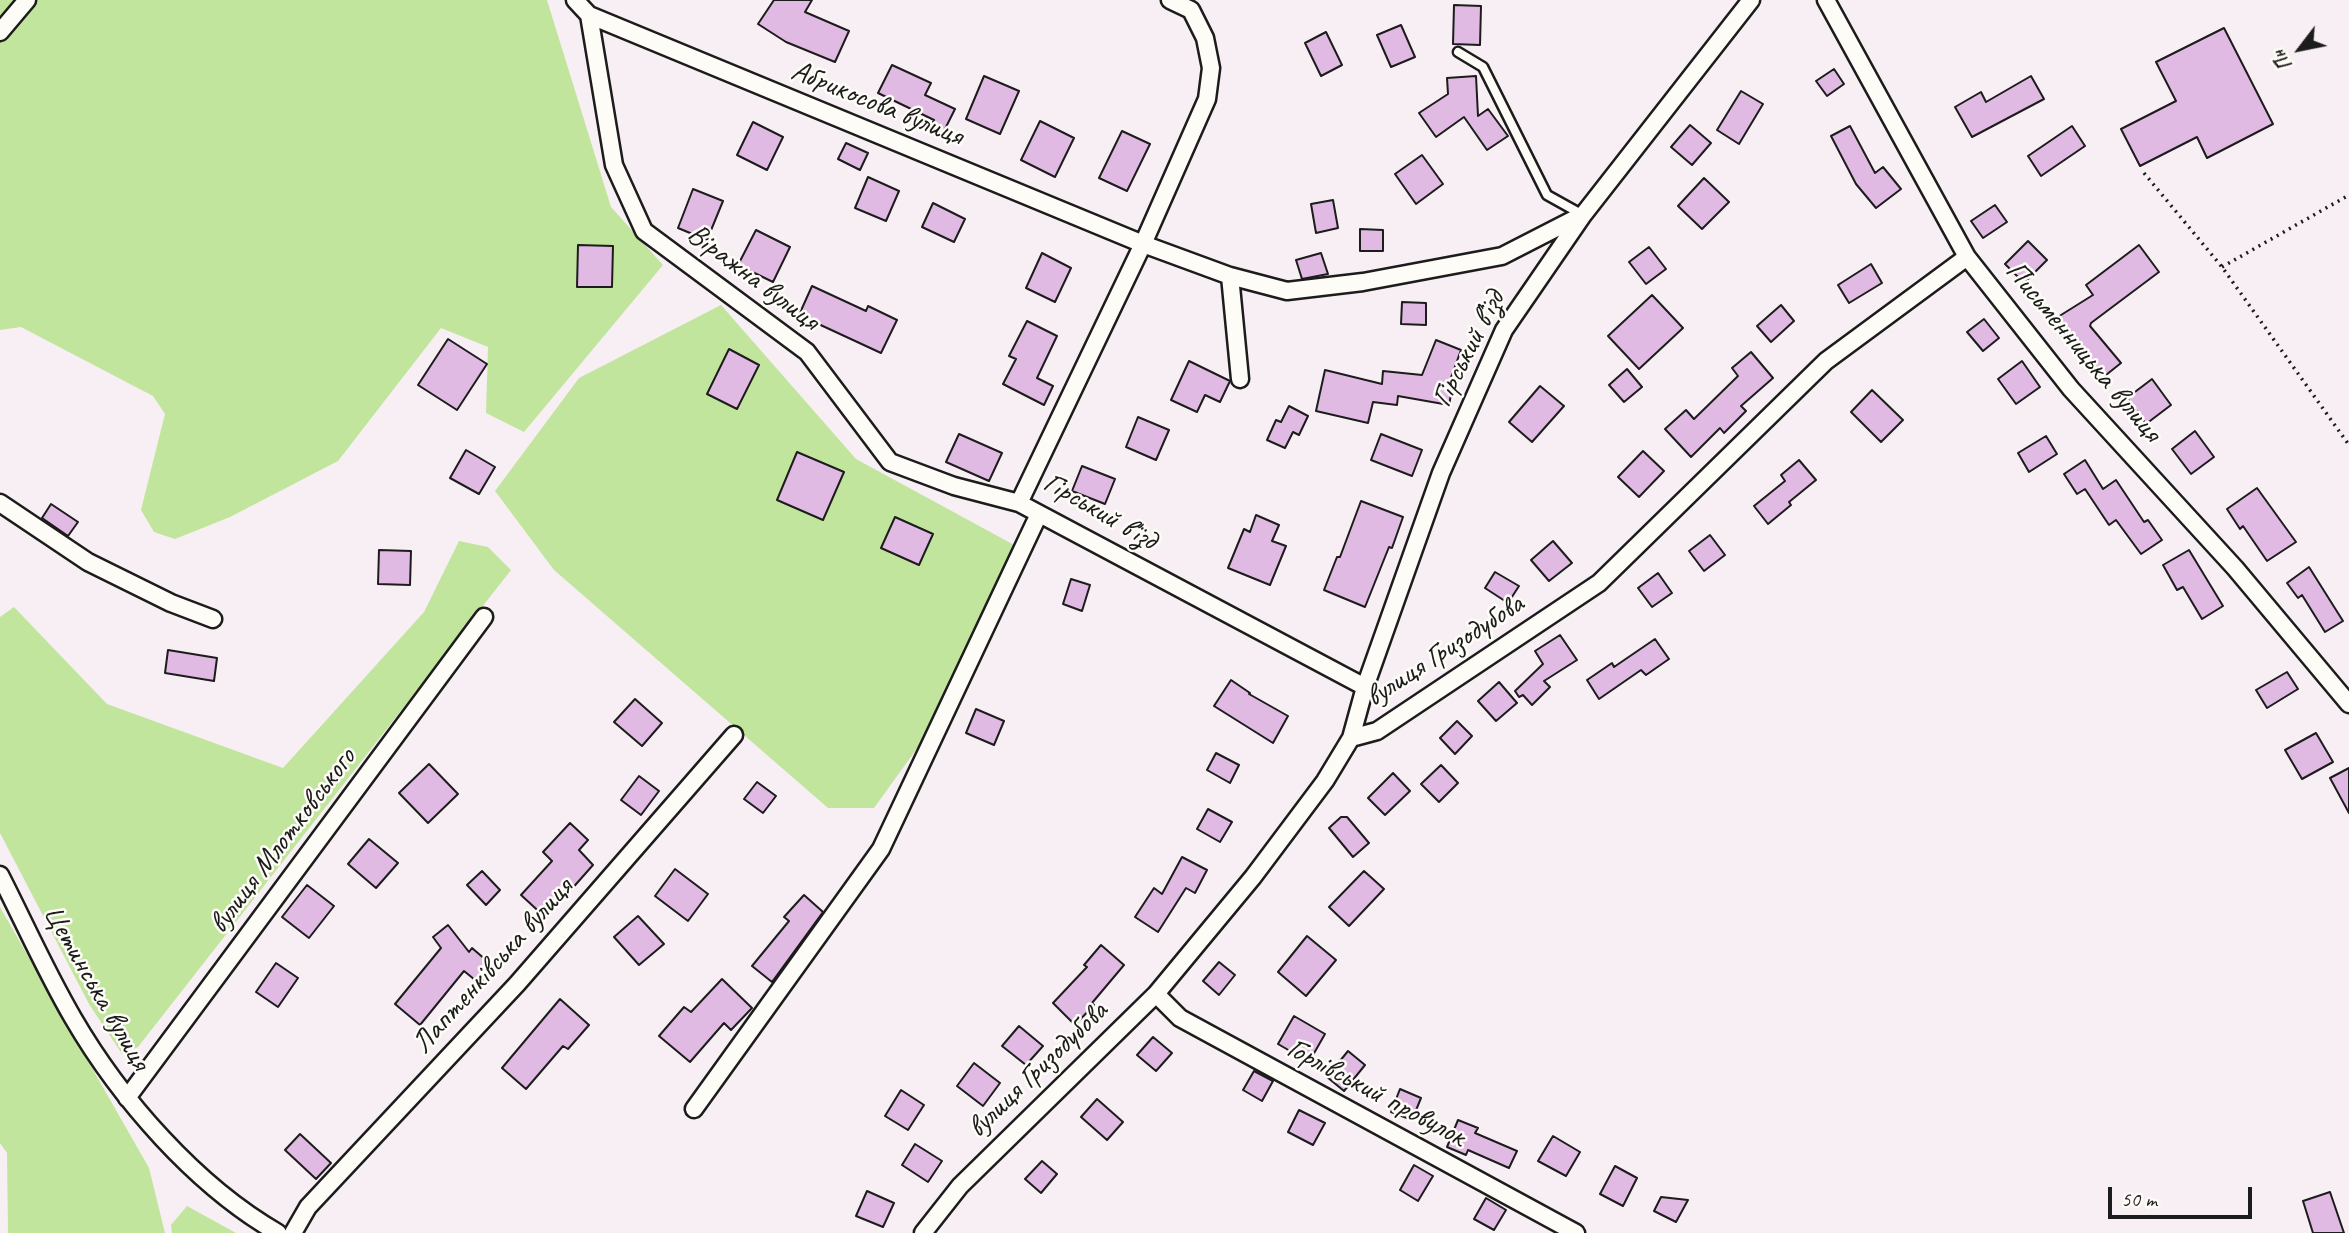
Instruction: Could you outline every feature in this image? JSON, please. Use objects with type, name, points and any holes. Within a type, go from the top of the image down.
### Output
[{"type":"street","points":[[0,32],[27,0]]},
{"type":"street","points":[[575,0],[589,15]]},
{"type":"street","points":[[1170,0],[1190,5]]},
{"type":"street","name":"Гірський в’їзд","points":[[1351,737],[1365,687],[1441,473],[1503,330],[1583,215],[1751,0]]},
{"type":"street","name":"Письменницька вулиця","points":[[1826,0],[1967,257],[2071,389],[2235,568],[2349,704]]},
{"type":"street","name":"Гірський в'їзд","points":[[1190,5],[1205,38],[1211,68],[1207,99],[1143,244],[1018,503],[1365,687]]},
{"type":"street","name":"Абрикосова вулиця","points":[[589,15],[1143,244]]},
{"type":"street","name":"Віражна вулиця","points":[[589,15],[614,165],[644,231],[807,352],[890,462],[954,486],[1018,503]]},
{"type":"street","points":[[1143,244],[1230,276],[1287,291],[1363,282],[1502,256],[1583,215]]},
{"type":"street","name":"вулиця Гризодубова","points":[[923,1233],[960,1186],[1156,994],[1253,877],[1325,781],[1351,737],[1377,731],[1599,583],[1826,360],[1967,257]]},
{"type":"street","points":[[1230,276],[1240,379]]},
{"type":"street","points":[[0,503],[88,562],[172,603],[213,619]]},
{"type":"street","points":[[694,1109],[881,849],[1039,514]]},
{"type":"street","name":"вулиця Млотковського","points":[[127,1098],[484,617]]},
{"type":"street","name":"Лаптенківська вулиця","points":[[293,1233],[308,1207],[517,984],[734,735]]},
{"type":"street","name":"Цетинська вулиця","points":[[0,875],[73,1018],[127,1098],[199,1176],[253,1219],[278,1233]]},
{"type":"street","name":"Горлівський провулок","points":[[1156,994],[1180,1018],[1576,1233]]},
{"type":"lane","points":[[1458,52],[1483,67],[1547,195],[1583,215]]},
{"type":"path","points":[[2144,173],[2222,267],[2349,445]]},
{"type":"path","points":[[2222,267],[2349,195]]},
{"type":"green space","points":[[0,0],[547,0],[611,207],[663,265],[524,432],[486,413],[488,347],[441,328],[338,461],[230,517],[175,539],[154,532],[141,510],[165,414],[153,396],[21,327],[0,330]]},
{"type":"green space","points":[[721,305],[856,459],[1016,546],[957,693],[874,808],[828,808],[554,570],[495,491],[579,378]]},
{"type":"green space","points":[[459,541],[488,547],[511,570],[138,1047],[122,1054],[89,1004],[0,833],[0,617],[14,607],[107,704],[283,768],[424,612]]},
{"type":"green space","points":[[0,907],[149,1168],[165,1233],[8,1233],[7,1153],[0,1143]]},
{"type":"green space","points":[[187,1206],[236,1233],[172,1233],[171,1225]]},
{"type":"building","points":[[774,0],[812,0],[805,12],[849,31],[835,62],[786,42],[758,24]]},
{"type":"building","points":[[1454,5],[1481,6],[1480,45],[1453,44]]},
{"type":"building","points":[[1401,25],[1415,57],[1391,67],[1377,35]]},
{"type":"building","points":[[2224,28],[2273,124],[2207,158],[2197,137],[2140,166],[2121,129],[2176,101],[2156,62]]},
{"type":"building","points":[[1326,32],[1342,65],[1321,76],[1305,43]]},
{"type":"building","points":[[892,65],[931,83],[925,95],[955,109],[943,133],[931,126],[934,120],[878,93]]},
{"type":"building","points":[[1834,69],[1844,84],[1827,96],[1816,81]]},
{"type":"building","points":[[984,76],[1019,91],[1000,134],[966,119]]},
{"type":"building","points":[[1476,76],[1478,116],[1488,109],[1508,136],[1487,150],[1464,117],[1436,137],[1419,113],[1448,94],[1447,78]]},
{"type":"building","points":[[2031,76],[2044,99],[1972,137],[1955,107],[1981,92],[1986,102]]},
{"type":"building","points":[[1741,91],[1763,104],[1739,144],[1717,130]]},
{"type":"building","points":[[1040,121],[1074,138],[1055,177],[1021,160]]},
{"type":"building","points":[[753,122],[783,137],[767,170],[737,155]]},
{"type":"building","points":[[1690,125],[1711,143],[1692,165],[1671,147]]},
{"type":"building","points":[[1850,126],[1875,173],[1883,167],[1901,189],[1876,208],[1856,184],[1831,136]]},
{"type":"building","points":[[2072,126],[2085,146],[2041,176],[2028,156]]},
{"type":"building","points":[[1122,131],[1150,144],[1127,191],[1099,178]]},
{"type":"building","points":[[846,143],[868,153],[860,170],[838,159]]},
{"type":"building","points":[[1422,155],[1443,184],[1416,204],[1395,174]]},
{"type":"building","points":[[868,177],[899,191],[886,221],[855,208]]},
{"type":"building","points":[[1704,178],[1729,202],[1702,229],[1678,206]]},
{"type":"building","points":[[693,189],[723,201],[707,240],[678,228]]},
{"type":"building","points":[[1333,200],[1338,228],[1316,233],[1311,204]]},
{"type":"building","points":[[933,203],[965,219],[954,242],[922,227]]},
{"type":"building","points":[[1995,205],[2007,222],[1983,238],[1971,221]]},
{"type":"building","points":[[1360,229],[1383,230],[1383,251],[1360,251]]},
{"type":"building","points":[[756,230],[790,247],[773,282],[738,265]]},
{"type":"building","points":[[2028,241],[2047,260],[2024,283],[2005,264]]},
{"type":"building","points":[[578,245],[613,246],[612,287],[577,287]]},
{"type":"building","points":[[2139,245],[2159,272],[2091,323],[2090,326],[2121,363],[2101,379],[2068,339],[2065,341],[2053,320],[2093,295],[2086,285]]},
{"type":"building","points":[[1649,247],[1666,269],[1646,284],[1629,262]]},
{"type":"building","points":[[1042,253],[1071,268],[1055,302],[1026,288]]},
{"type":"building","points":[[1321,253],[1328,274],[1302,279],[1296,260]]},
{"type":"building","points":[[1871,264],[1882,283],[1849,303],[1838,285]]},
{"type":"building","points":[[812,286],[866,311],[868,306],[897,320],[881,353],[799,315]]},
{"type":"building","points":[[1652,295],[1683,328],[1639,369],[1608,336]]},
{"type":"building","points":[[1402,302],[1426,303],[1426,325],[1401,324]]},
{"type":"building","points":[[1781,305],[1794,321],[1771,342],[1757,326]]},
{"type":"building","points":[[1984,319],[1999,338],[1983,351],[1967,332]]},
{"type":"building","points":[[1027,321],[1057,336],[1037,378],[1053,386],[1044,405],[1003,384],[1016,359],[1009,356]]},
{"type":"building","points":[[448,339],[487,364],[457,410],[418,385]]},
{"type":"building","points":[[1436,340],[1461,350],[1449,383],[1453,384],[1449,405],[1398,396],[1397,405],[1373,402],[1368,423],[1316,411],[1325,370],[1382,384],[1383,371],[1422,375]]},
{"type":"building","points":[[729,349],[759,365],[737,409],[707,394]]},
{"type":"building","points":[[1751,352],[1773,378],[1741,406],[1746,411],[1724,433],[1720,428],[1691,457],[1665,429],[1686,410],[1694,419],[1738,376],[1732,368]]},
{"type":"building","points":[[1189,361],[1230,381],[1220,402],[1205,395],[1197,412],[1171,400]]},
{"type":"building","points":[[2022,361],[2040,387],[2016,404],[1998,379]]},
{"type":"building","points":[[1627,369],[1642,387],[1624,402],[1609,385]]},
{"type":"building","points":[[2152,379],[2171,405],[2146,424],[2127,398]]},
{"type":"building","points":[[1540,386],[1564,406],[1532,442],[1509,422]]},
{"type":"building","points":[[1872,390],[1903,420],[1881,442],[1851,412]]},
{"type":"building","points":[[1289,406],[1308,416],[1299,435],[1293,432],[1285,448],[1267,440],[1276,420],[1281,422]]},
{"type":"building","points":[[1138,417],[1169,430],[1156,460],[1126,447]]},
{"type":"building","points":[[2195,431],[2214,457],[2191,474],[2172,449]]},
{"type":"building","points":[[959,434],[1002,453],[989,481],[946,462]]},
{"type":"building","points":[[1381,434],[1422,450],[1412,476],[1371,460]]},
{"type":"building","points":[[2046,436],[2057,454],[2029,472],[2018,453]]},
{"type":"building","points":[[466,450],[495,467],[479,494],[450,478]]},
{"type":"building","points":[[1643,451],[1664,471],[1639,497],[1618,477]]},
{"type":"building","points":[[797,452],[844,472],[823,520],[777,500]]},
{"type":"building","points":[[1799,460],[1816,480],[1768,524],[1754,506],[1785,481],[1781,475]]},
{"type":"building","points":[[2085,460],[2103,489],[2116,480],[2144,522],[2148,520],[2162,540],[2141,554],[2116,520],[2109,525],[2085,489],[2077,494],[2064,474]]},
{"type":"building","points":[[1082,466],[1115,479],[1105,504],[1072,491]]},
{"type":"building","points":[[2257,488],[2296,542],[2267,561],[2243,526],[2240,529],[2227,509]]},
{"type":"building","points":[[1361,501],[1403,517],[1365,607],[1324,590],[1337,557],[1340,557]]},
{"type":"building","points":[[51,504],[78,522],[68,536],[42,518]]},
{"type":"building","points":[[1256,515],[1279,525],[1272,541],[1286,546],[1270,585],[1228,568],[1244,529],[1250,532]]},
{"type":"building","points":[[895,517],[933,534],[919,565],[881,548]]},
{"type":"building","points":[[1710,535],[1725,555],[1704,571],[1689,551]]},
{"type":"building","points":[[1553,541],[1572,563],[1549,581],[1531,560]]},
{"type":"building","points":[[379,550],[411,551],[410,585],[378,584]]},
{"type":"building","points":[[2189,550],[2223,606],[2202,619],[2183,587],[2177,590],[2163,565]]},
{"type":"building","points":[[2309,567],[2343,621],[2325,632],[2302,595],[2298,598],[2287,583]]},
{"type":"building","points":[[1495,572],[1519,586],[1508,603],[1485,588]]},
{"type":"building","points":[[1658,573],[1672,593],[1652,607],[1638,588]]},
{"type":"building","points":[[1071,579],[1090,585],[1082,611],[1063,604]]},
{"type":"building","points":[[1560,635],[1577,660],[1544,681],[1550,687],[1532,705],[1515,691],[1543,664],[1535,651]]},
{"type":"building","points":[[1655,639],[1669,659],[1646,675],[1641,670],[1599,699],[1587,680],[1612,663],[1614,667]]},
{"type":"building","points":[[168,650],[217,658],[214,681],[165,673]]},
{"type":"building","points":[[2287,672],[2298,689],[2267,708],[2256,690]]},
{"type":"building","points":[[1231,680],[1249,694],[1288,716],[1273,743],[1214,706]]},
{"type":"building","points":[[1499,682],[1517,703],[1496,721],[1478,701]]},
{"type":"building","points":[[635,699],[662,723],[642,746],[614,722]]},
{"type":"building","points":[[976,709],[1004,721],[994,745],[966,733]]},
{"type":"building","points":[[1457,721],[1472,736],[1455,754],[1440,738]]},
{"type":"building","points":[[2316,733],[2333,762],[2302,779],[2285,750]]},
{"type":"building","points":[[1216,753],[1239,765],[1230,783],[1207,770]]},
{"type":"building","points":[[429,764],[458,794],[428,823],[399,793]]},
{"type":"building","points":[[1441,765],[1458,783],[1439,802],[1421,784]]},
{"type":"building","points":[[2349,768],[2349,813],[2330,778]]},
{"type":"building","points":[[1393,773],[1410,791],[1385,815],[1368,798]]},
{"type":"building","points":[[639,776],[659,791],[641,815],[621,800]]},
{"type":"building","points":[[757,782],[776,796],[763,813],[744,799]]},
{"type":"building","points":[[1208,809],[1232,822],[1220,842],[1197,829]]},
{"type":"building","points":[[1341,817],[1347,817],[1369,843],[1353,857],[1329,828]]},
{"type":"building","points":[[570,823],[588,840],[579,850],[593,865],[546,918],[521,895],[552,861],[543,852]]},
{"type":"building","points":[[369,839],[398,863],[376,888],[348,864]]},
{"type":"building","points":[[1182,857],[1207,870],[1195,893],[1186,888],[1158,932],[1135,917],[1154,888],[1162,894]]},
{"type":"building","points":[[675,869],[708,894],[688,921],[655,896]]},
{"type":"building","points":[[482,871],[500,890],[486,905],[467,885]]},
{"type":"building","points":[[1364,871],[1384,889],[1349,926],[1329,907]]},
{"type":"building","points":[[307,885],[334,906],[309,938],[282,917]]},
{"type":"building","points":[[804,895],[823,912],[772,982],[752,966],[789,921],[784,917]]},
{"type":"building","points":[[638,916],[664,944],[639,965],[614,937]]},
{"type":"building","points":[[448,925],[469,952],[472,948],[494,967],[480,984],[464,971],[420,1025],[395,1004],[441,948],[433,937]]},
{"type":"building","points":[[1307,936],[1336,960],[1306,996],[1278,972]]},
{"type":"building","points":[[1101,945],[1124,965],[1075,1025],[1053,1003],[1087,967],[1084,965]]},
{"type":"building","points":[[1219,962],[1235,975],[1219,995],[1203,981]]},
{"type":"building","points":[[276,963],[298,978],[278,1007],[256,992]]},
{"type":"building","points":[[722,979],[752,1008],[731,1030],[724,1023],[690,1062],[659,1036],[684,1007],[691,1012]]},
{"type":"building","points":[[560,999],[589,1025],[568,1049],[563,1046],[526,1089],[502,1068]]},
{"type":"building","points":[[1294,1016],[1325,1034],[1309,1062],[1278,1044]]},
{"type":"building","points":[[1019,1026],[1043,1046],[1026,1065],[1002,1046]]},
{"type":"building","points":[[1153,1037],[1172,1053],[1156,1071],[1137,1055]]},
{"type":"building","points":[[1348,1051],[1365,1065],[1344,1091],[1327,1077]]},
{"type":"building","points":[[974,1063],[1000,1083],[983,1106],[957,1086]]},
{"type":"building","points":[[1254,1071],[1273,1081],[1262,1101],[1243,1090]]},
{"type":"building","points":[[1400,1089],[1421,1098],[1412,1120],[1391,1112]]},
{"type":"building","points":[[901,1090],[924,1105],[908,1130],[885,1116]]},
{"type":"building","points":[[1097,1099],[1123,1122],[1107,1140],[1081,1117]]},
{"type":"building","points":[[1299,1110],[1325,1123],[1313,1145],[1288,1132]]},
{"type":"building","points":[[1458,1120],[1478,1128],[1475,1133],[1517,1151],[1509,1168],[1468,1150],[1466,1155],[1447,1147]]},
{"type":"building","points":[[300,1134],[331,1163],[316,1179],[285,1150]]},
{"type":"building","points":[[1553,1136],[1580,1152],[1566,1176],[1538,1161]]},
{"type":"building","points":[[915,1144],[942,1161],[928,1182],[902,1165]]},
{"type":"building","points":[[1042,1161],[1057,1174],[1041,1193],[1025,1179]]},
{"type":"building","points":[[1414,1165],[1433,1176],[1418,1201],[1400,1190]]},
{"type":"building","points":[[1615,1166],[1637,1178],[1623,1206],[1600,1194]]},
{"type":"building","points":[[867,1191],[894,1203],[883,1227],[856,1216]]},
{"type":"building","points":[[2330,1192],[2344,1233],[2313,1233],[2303,1201]]},
{"type":"building","points":[[1661,1197],[1688,1200],[1676,1222],[1654,1211]]},
{"type":"building","points":[[1486,1198],[1506,1210],[1494,1230],[1474,1219]]}]
